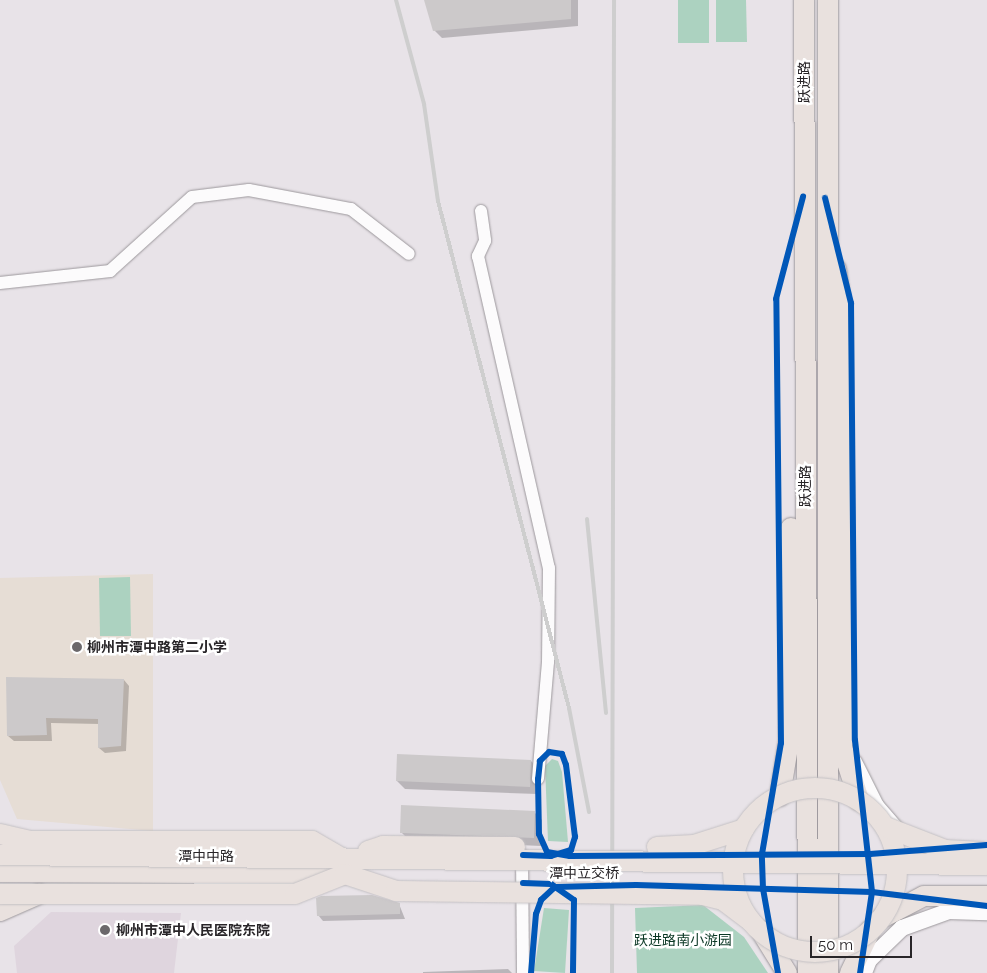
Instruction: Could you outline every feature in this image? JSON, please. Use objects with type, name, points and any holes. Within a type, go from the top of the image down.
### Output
[{"type":"main road","name":"跃进路","points":[[804,0],[803,197],[808,973]]},
{"type":"main road","name":"跃进路","points":[[828,0],[825,198],[828,973]]},
{"type":"main road","points":[[780,796],[789,741],[790,305],[803,197]]},
{"type":"main road","points":[[825,198],[841,303],[842,747],[859,800],[886,827],[945,850],[987,852]]},
{"type":"main road","points":[[0,894],[295,894],[383,846],[675,848],[744,829],[780,796],[820,788],[859,800]]},
{"type":"main road","points":[[850,973],[876,924],[898,873],[886,827]]},
{"type":"main road","points":[[744,829],[734,875],[756,926],[787,973]]},
{"type":"main road","points":[[0,834],[31,841],[312,840],[344,866],[396,891],[703,895],[723,900],[756,926],[787,946],[816,952],[845,946],[876,924],[924,896],[987,896]]},
{"type":"main road","name":"潭中中路","points":[[0,855],[344,866]]},
{"type":"main road","name":"潭中中路","points":[[0,872],[344,866],[412,861]]},
{"type":"main road","name":"潭中立交桥","points":[[412,861],[987,866]]},
{"type":"main road","name":"潭中立交桥","points":[[344,866],[987,878]]},
{"type":"main road","points":[[0,911],[41,894]]},
{"type":"street","points":[[0,283],[110,271],[192,197],[250,190],[351,208],[409,254]]},
{"type":"street","points":[[825,198],[848,323],[850,755],[876,806],[908,843],[955,860],[987,860]]},
{"type":"street","points":[[481,211],[486,241],[478,256],[549,568],[548,662],[538,778]]},
{"type":"street","points":[[0,848],[523,855],[523,973]]},
{"type":"street","points":[[373,883],[374,852]]},
{"type":"street","points":[[0,885],[523,883]]},
{"type":"street","points":[[864,973],[869,960],[902,928],[949,911],[987,912]]},
{"type":"shaded area","name":"柳州市潭中路第二小学","points":[[153,574],[153,831],[17,819],[0,780],[0,578]]},
{"type":"shaded area","name":"柳州市潭中人民医院东院","points":[[51,912],[181,913],[174,973],[17,973],[14,946]]},
{"type":"green space","points":[[678,0],[709,0],[709,43],[678,43]]},
{"type":"green space","points":[[716,0],[746,0],[747,42],[716,42]]},
{"type":"green space","points":[[130,577],[131,636],[100,636],[99,578]]},
{"type":"green space","points":[[552,759],[558,761],[562,772],[568,842],[548,841],[545,766]]},
{"type":"green space","name":"跃进路南小游园","points":[[703,905],[744,937],[768,973],[637,973],[635,908]]},
{"type":"green space","points":[[544,908],[569,910],[565,973],[534,971]]},
{"type":"building","points":[[424,0],[571,0],[571,19],[433,31]]},
{"type":"building","points":[[6,677],[124,679],[121,746],[98,748],[98,719],[46,718],[47,735],[7,736]]},
{"type":"building","points":[[397,754],[531,760],[530,787],[396,781]]},
{"type":"building","points":[[401,805],[535,811],[534,838],[400,833]]},
{"type":"building","points":[[372,895],[400,903],[400,914],[317,916],[316,898],[321,896]]},
{"type":"railway","points":[[396,0],[424,104],[438,201],[569,708],[589,812]]},
{"type":"railway","points":[[612,973],[614,0]]},
{"type":"railway","points":[[587,519],[606,713]]},
{"type":"cycle path","points":[[778,973],[763,889],[762,854],[781,743],[776,299],[803,197]]},
{"type":"cycle path","points":[[825,198],[851,303],[855,740],[872,892],[860,973]]},
{"type":"cycle path","points":[[523,855],[551,856],[571,850],[575,837],[566,765],[562,754],[549,752],[540,761],[538,779],[539,834],[547,852],[570,856],[870,854],[987,845]]},
{"type":"cycle path","points":[[523,883],[551,884],[574,900],[573,973]]},
{"type":"cycle path","points":[[531,973],[536,914],[541,900],[555,887],[636,885],[872,892],[987,906]]},
{"type":"place","name":"柳州市潭中路第二小学","points":[[77,647]]},
{"type":"place","name":"柳州市潭中人民医院东院","points":[[105,930]]}]
